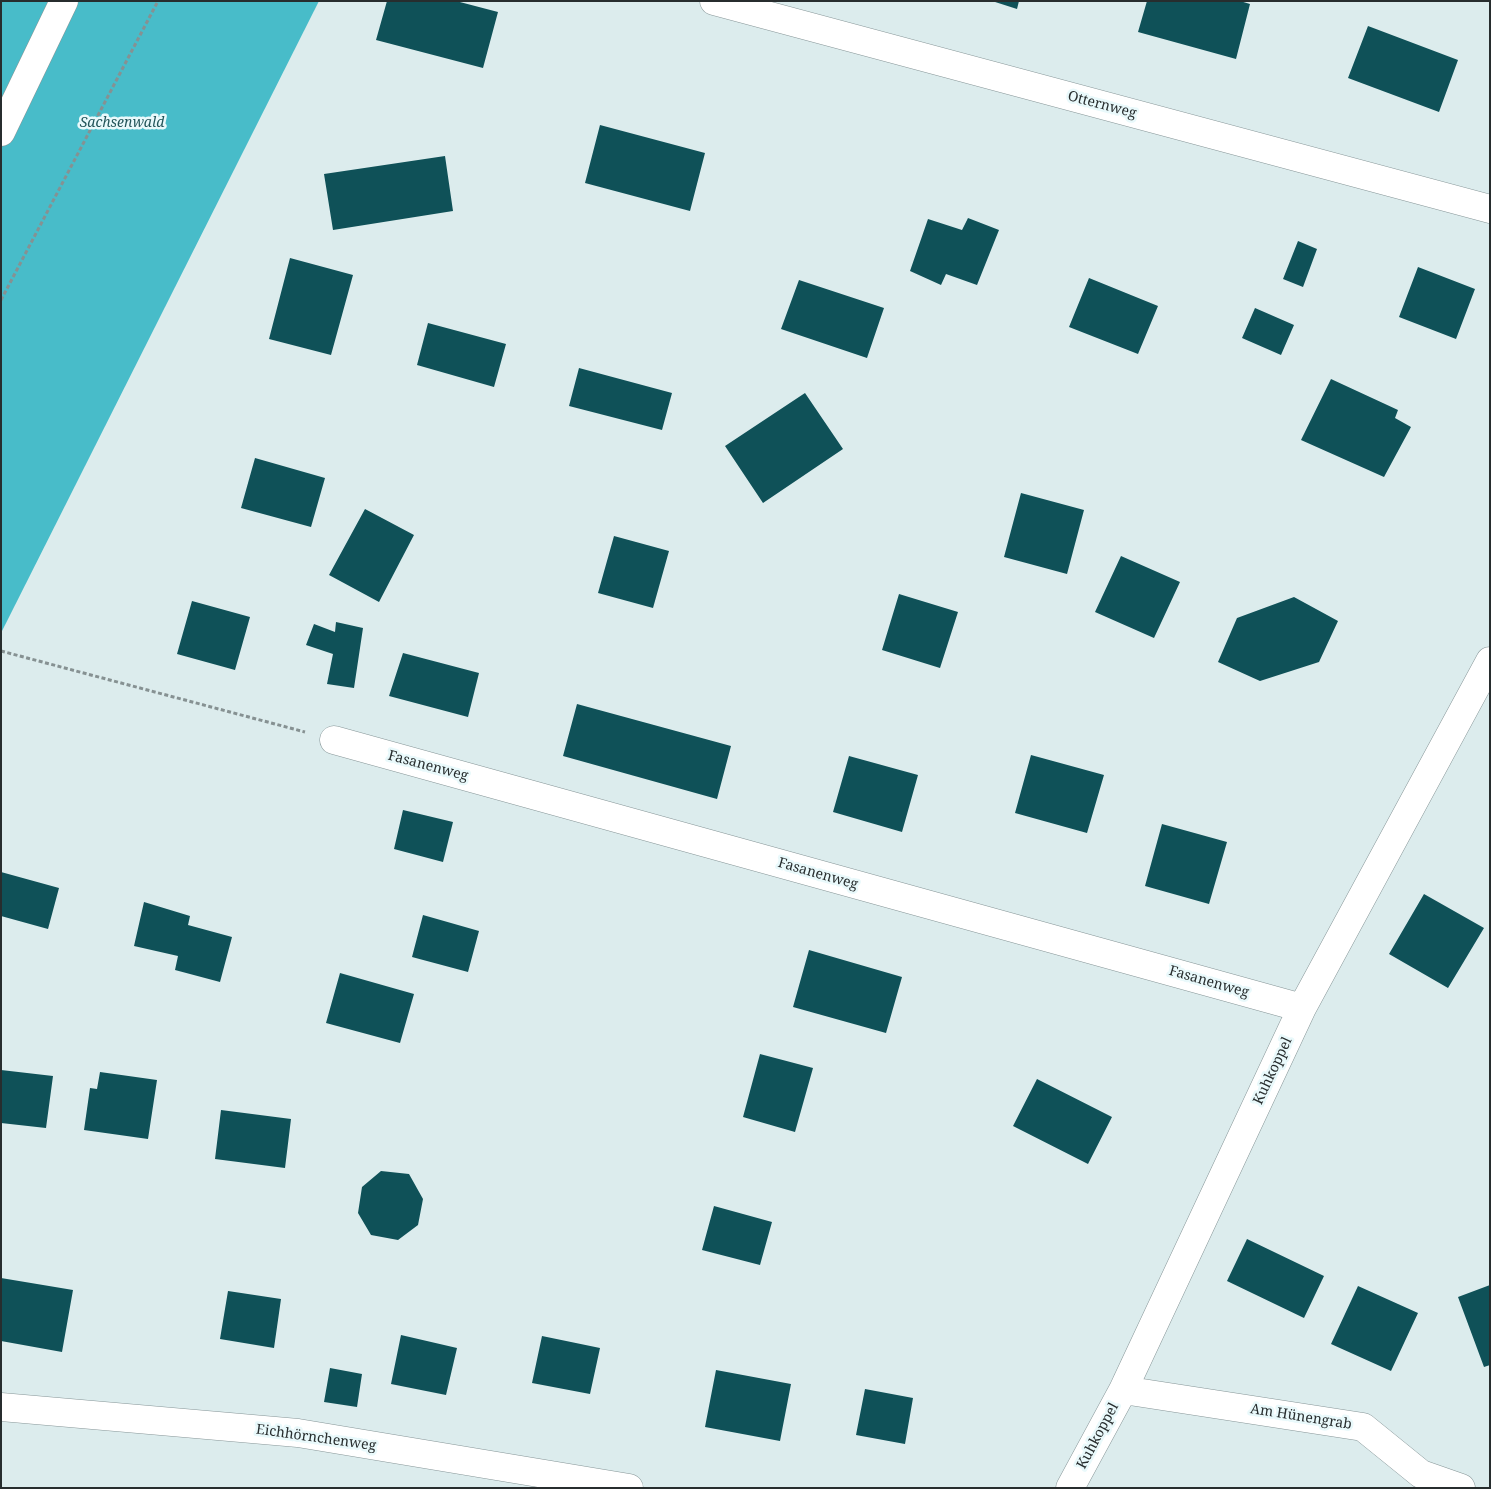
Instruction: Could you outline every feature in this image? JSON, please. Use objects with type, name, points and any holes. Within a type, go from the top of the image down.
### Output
[{"type":"street","points":[[1,132],[64,1]]},
{"type":"street","name":"Otternweg","points":[[714,1],[1490,209]]},
{"type":"street","name":"Kuhkoppel","points":[[1070,1488],[1123,1390],[1302,1008],[1490,661]]},
{"type":"street","name":"Fasanenweg","points":[[334,740],[1302,1008]]},
{"type":"street","name":"Am Hünengrab","points":[[1123,1390],[1363,1426],[1421,1474],[1460,1488]]},
{"type":"street","name":"Eichhörnchenweg","points":[[1,1407],[298,1433],[629,1488]]},
{"type":"path","points":[[1,300],[158,1]]},
{"type":"path","points":[[1,651],[334,740]]},
{"type":"green space","name":"Sachsenwald","points":[[1,1],[319,1],[1,633]]},
{"type":"building","points":[[387,1],[456,1],[498,12],[483,68],[376,40]]},
{"type":"building","points":[[992,1],[1019,1],[1017,9]]},
{"type":"building","points":[[1147,1],[1240,1],[1250,4],[1236,59],[1138,32]]},
{"type":"building","points":[[1368,26],[1458,60],[1439,112],[1348,78]]},
{"type":"building","points":[[600,125],[705,153],[690,211],[585,183]]},
{"type":"building","points":[[445,156],[453,211],[333,230],[324,174]]},
{"type":"building","points":[[968,218],[999,230],[977,285],[946,274],[941,285],[910,271],[928,219],[962,230]]},
{"type":"building","points":[[1298,241],[1317,249],[1303,287],[1283,279]]},
{"type":"building","points":[[290,258],[353,275],[331,355],[269,339]]},
{"type":"building","points":[[1418,267],[1475,289],[1456,339],[1399,317]]},
{"type":"building","points":[[1089,278],[1158,306],[1138,354],[1069,327]]},
{"type":"building","points":[[799,280],[884,308],[867,358],[781,329]]},
{"type":"building","points":[[1255,308],[1294,325],[1281,355],[1242,338]]},
{"type":"building","points":[[428,323],[506,344],[494,387],[417,365]]},
{"type":"building","points":[[579,368],[672,393],[662,430],[569,406]]},
{"type":"building","points":[[1331,379],[1398,410],[1395,418],[1411,427],[1384,477],[1301,440]]},
{"type":"building","points":[[805,393],[843,449],[763,503],[725,446]]},
{"type":"building","points":[[255,458],[325,478],[311,527],[241,508]]},
{"type":"building","points":[[1021,493],[1084,510],[1067,574],[1004,557]]},
{"type":"building","points":[[365,509],[414,535],[379,602],[329,575]]},
{"type":"building","points":[[614,536],[669,551],[653,608],[598,593]]},
{"type":"building","points":[[1121,556],[1180,582],[1154,638],[1095,612]]},
{"type":"building","points":[[899,594],[958,612],[940,668],[882,650]]},
{"type":"building","points":[[1294,597],[1338,621],[1319,662],[1260,681],[1218,662],[1237,618]]},
{"type":"building","points":[[192,601],[250,617],[235,670],[177,654]]},
{"type":"building","points":[[336,622],[363,628],[354,688],[327,684],[333,654],[306,645],[314,624],[335,632]]},
{"type":"building","points":[[403,653],[479,673],[468,717],[389,696]]},
{"type":"building","points":[[577,704],[731,746],[717,799],[563,756]]},
{"type":"building","points":[[1031,755],[1104,775],[1087,833],[1015,813]]},
{"type":"building","points":[[849,756],[918,775],[902,832],[833,812]]},
{"type":"building","points":[[403,810],[453,822],[443,862],[394,849]]},
{"type":"building","points":[[1162,824],[1227,842],[1209,904],[1145,886]]},
{"type":"building","points":[[1,872],[59,888],[48,929],[1,916]]},
{"type":"building","points":[[1424,894],[1484,928],[1448,988],[1389,954]]},
{"type":"building","points":[[144,902],[190,916],[188,925],[232,937],[220,982],[175,970],[178,956],[134,946]]},
{"type":"building","points":[[423,915],[479,931],[468,972],[412,957]]},
{"type":"building","points":[[809,950],[902,977],[886,1033],[793,1007]]},
{"type":"building","points":[[340,973],[414,994],[400,1043],[326,1023]]},
{"type":"building","points":[[760,1054],[813,1068],[795,1132],[743,1117]]},
{"type":"building","points":[[1,1070],[53,1076],[46,1128],[1,1123]]},
{"type":"building","points":[[100,1072],[157,1080],[148,1139],[84,1130],[90,1088],[97,1089]]},
{"type":"building","points":[[1037,1079],[1112,1117],[1088,1164],[1013,1126]]},
{"type":"building","points":[[221,1110],[291,1119],[285,1168],[215,1159]]},
{"type":"building","points":[[381,1171],[409,1174],[423,1199],[418,1225],[398,1240],[371,1235],[358,1213],[362,1187]]},
{"type":"building","points":[[714,1206],[772,1222],[760,1265],[702,1250]]},
{"type":"building","points":[[1247,1239],[1324,1276],[1304,1318],[1227,1281]]},
{"type":"building","points":[[1,1278],[73,1290],[62,1352],[1,1341]]},
{"type":"building","points":[[1490,1285],[1490,1365],[1484,1367],[1458,1297]]},
{"type":"building","points":[[1358,1286],[1418,1313],[1391,1371],[1331,1344]]},
{"type":"building","points":[[228,1291],[281,1299],[274,1348],[220,1339]]},
{"type":"building","points":[[401,1335],[457,1348],[446,1395],[391,1384]]},
{"type":"building","points":[[542,1336],[600,1348],[590,1394],[532,1383]]},
{"type":"building","points":[[330,1368],[362,1374],[357,1407],[324,1402]]},
{"type":"building","points":[[716,1370],[791,1384],[780,1441],[705,1427]]},
{"type":"building","points":[[865,1389],[913,1398],[905,1444],[856,1435]]}]
